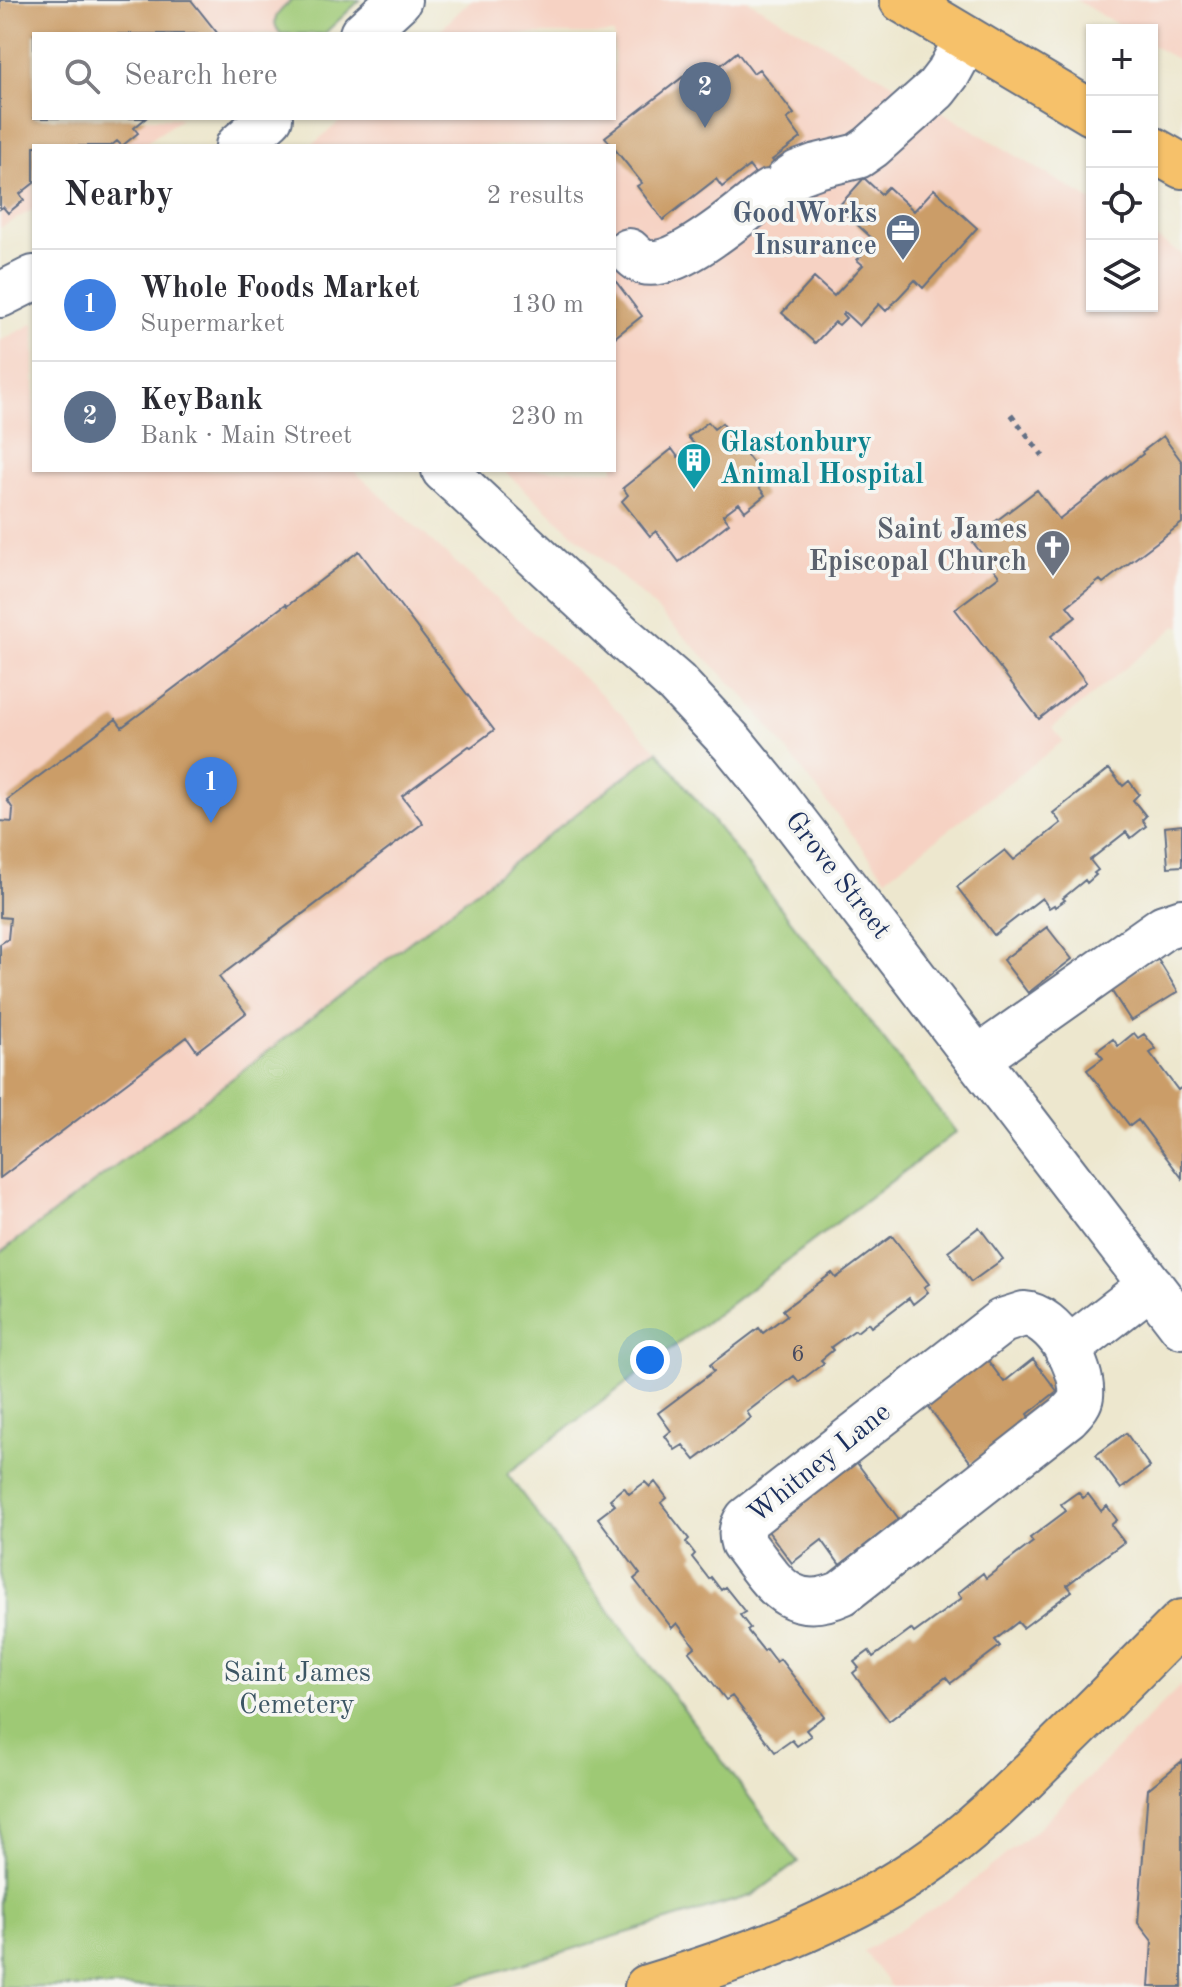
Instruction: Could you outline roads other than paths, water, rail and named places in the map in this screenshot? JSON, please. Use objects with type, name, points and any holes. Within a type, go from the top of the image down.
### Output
[{"type":"main road","points":[[902,0],[1086,109]]},
{"type":"main road","points":[[1158,152],[1182,166]]},
{"type":"main road","points":[[647,1987],[799,1934],[852,1909],[922,1866],[990,1812],[1182,1622]]},
{"type":"street","points":[[364,32],[399,0]]},
{"type":"street","points":[[629,251],[642,262],[670,260],[688,252],[798,173],[858,156],[936,89],[967,39]]},
{"type":"street","points":[[240,144],[268,120]]},
{"type":"street","points":[[0,295],[32,279]]},
{"type":"street","name":"Grove Street","points":[[446,472],[676,683],[733,744],[1182,1326]]},
{"type":"street","points":[[977,1059],[1164,927],[1182,921]]},
{"type":"street","points":[[1067,1350],[1151,1285]]},
{"type":"street","name":"Whitney Lane","points":[[1033,1314],[1049,1324],[1067,1350],[1077,1374],[1081,1398],[1068,1416],[842,1593],[817,1600],[786,1594],[743,1543],[742,1527],[756,1511],[1002,1321],[1013,1316],[1033,1314]]},
{"type":"place","name":"KeyBank","points":[[705,128]]},
{"type":"place","name":"GoodWorks Insurance","points":[[903,262]]},
{"type":"place","name":"Glastonbury Animal Hospital","points":[[694,491]]},
{"type":"place","name":"Saint James Episcopal Church","points":[[1053,578]]},
{"type":"place","name":"Whole Foods Market","points":[[211,823]]},
{"type":"park label","name":"Saint James Cemetery","points":[[297,1690]]}]
